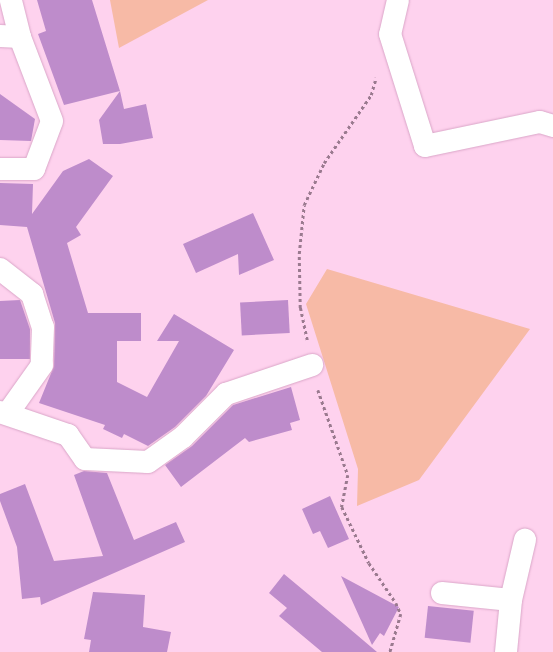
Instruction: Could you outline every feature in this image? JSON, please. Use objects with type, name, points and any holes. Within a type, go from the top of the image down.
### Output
[{"type":"street","points":[[0,169],[34,169],[52,121],[10,36],[11,0]]},
{"type":"street","points":[[398,0],[390,34],[425,146],[540,122],[553,126]]},
{"type":"street","points":[[0,269],[32,294],[43,327],[42,365],[4,412],[68,435],[85,459],[148,462],[183,437],[226,394],[312,365]]},
{"type":"street","points":[[506,652],[511,600],[526,540]]},
{"type":"street","points":[[442,593],[511,600]]},
{"type":"path","points":[[378,72],[372,95],[324,163],[304,205],[299,254],[300,308],[319,395],[348,474],[342,507],[369,563],[396,603],[401,614],[390,652]]},
{"type":"shaded area","points":[[110,0],[208,0],[119,48]]},
{"type":"shaded area","points":[[327,269],[530,329],[419,480],[357,506],[358,469],[306,304]]},
{"type":"building","points":[[37,0],[92,0],[120,91],[64,105],[38,34],[46,31]]},
{"type":"building","points":[[120,91],[124,109],[146,104],[153,138],[120,144],[103,144],[99,120]]},
{"type":"building","points":[[0,94],[35,119],[31,141],[0,140]]},
{"type":"building","points":[[89,159],[113,176],[76,227],[81,235],[67,243],[88,313],[141,313],[141,341],[117,341],[117,382],[147,397],[179,341],[157,341],[174,314],[234,350],[206,396],[175,427],[148,446],[124,434],[122,438],[103,429],[105,425],[39,403],[54,366],[55,323],[27,227],[0,225],[0,183],[33,184],[32,214],[63,171]]},
{"type":"building","points":[[253,213],[274,260],[239,275],[238,254],[196,273],[183,244]]},
{"type":"building","points":[[20,300],[30,329],[30,359],[0,359],[0,301]]},
{"type":"building","points":[[288,300],[290,333],[242,335],[240,303]]},
{"type":"building","points":[[291,387],[300,420],[290,423],[292,430],[249,442],[245,438],[181,487],[165,465],[192,446],[233,405]]},
{"type":"building","points":[[84,471],[107,473],[134,540],[176,522],[185,542],[41,605],[40,597],[22,599],[17,547],[0,501],[0,494],[25,484],[54,561],[103,556],[74,475]]},
{"type":"building","points":[[330,496],[349,539],[328,548],[320,531],[313,534],[302,509]]},
{"type":"building","points":[[284,574],[377,652],[322,652],[279,616],[287,608],[269,593]]},
{"type":"building","points":[[341,576],[399,607],[384,636],[380,633],[372,645]]},
{"type":"building","points":[[93,592],[145,595],[143,627],[171,632],[167,652],[89,652],[91,640],[84,639]]},
{"type":"building","points":[[428,606],[474,611],[470,643],[425,638]]}]
